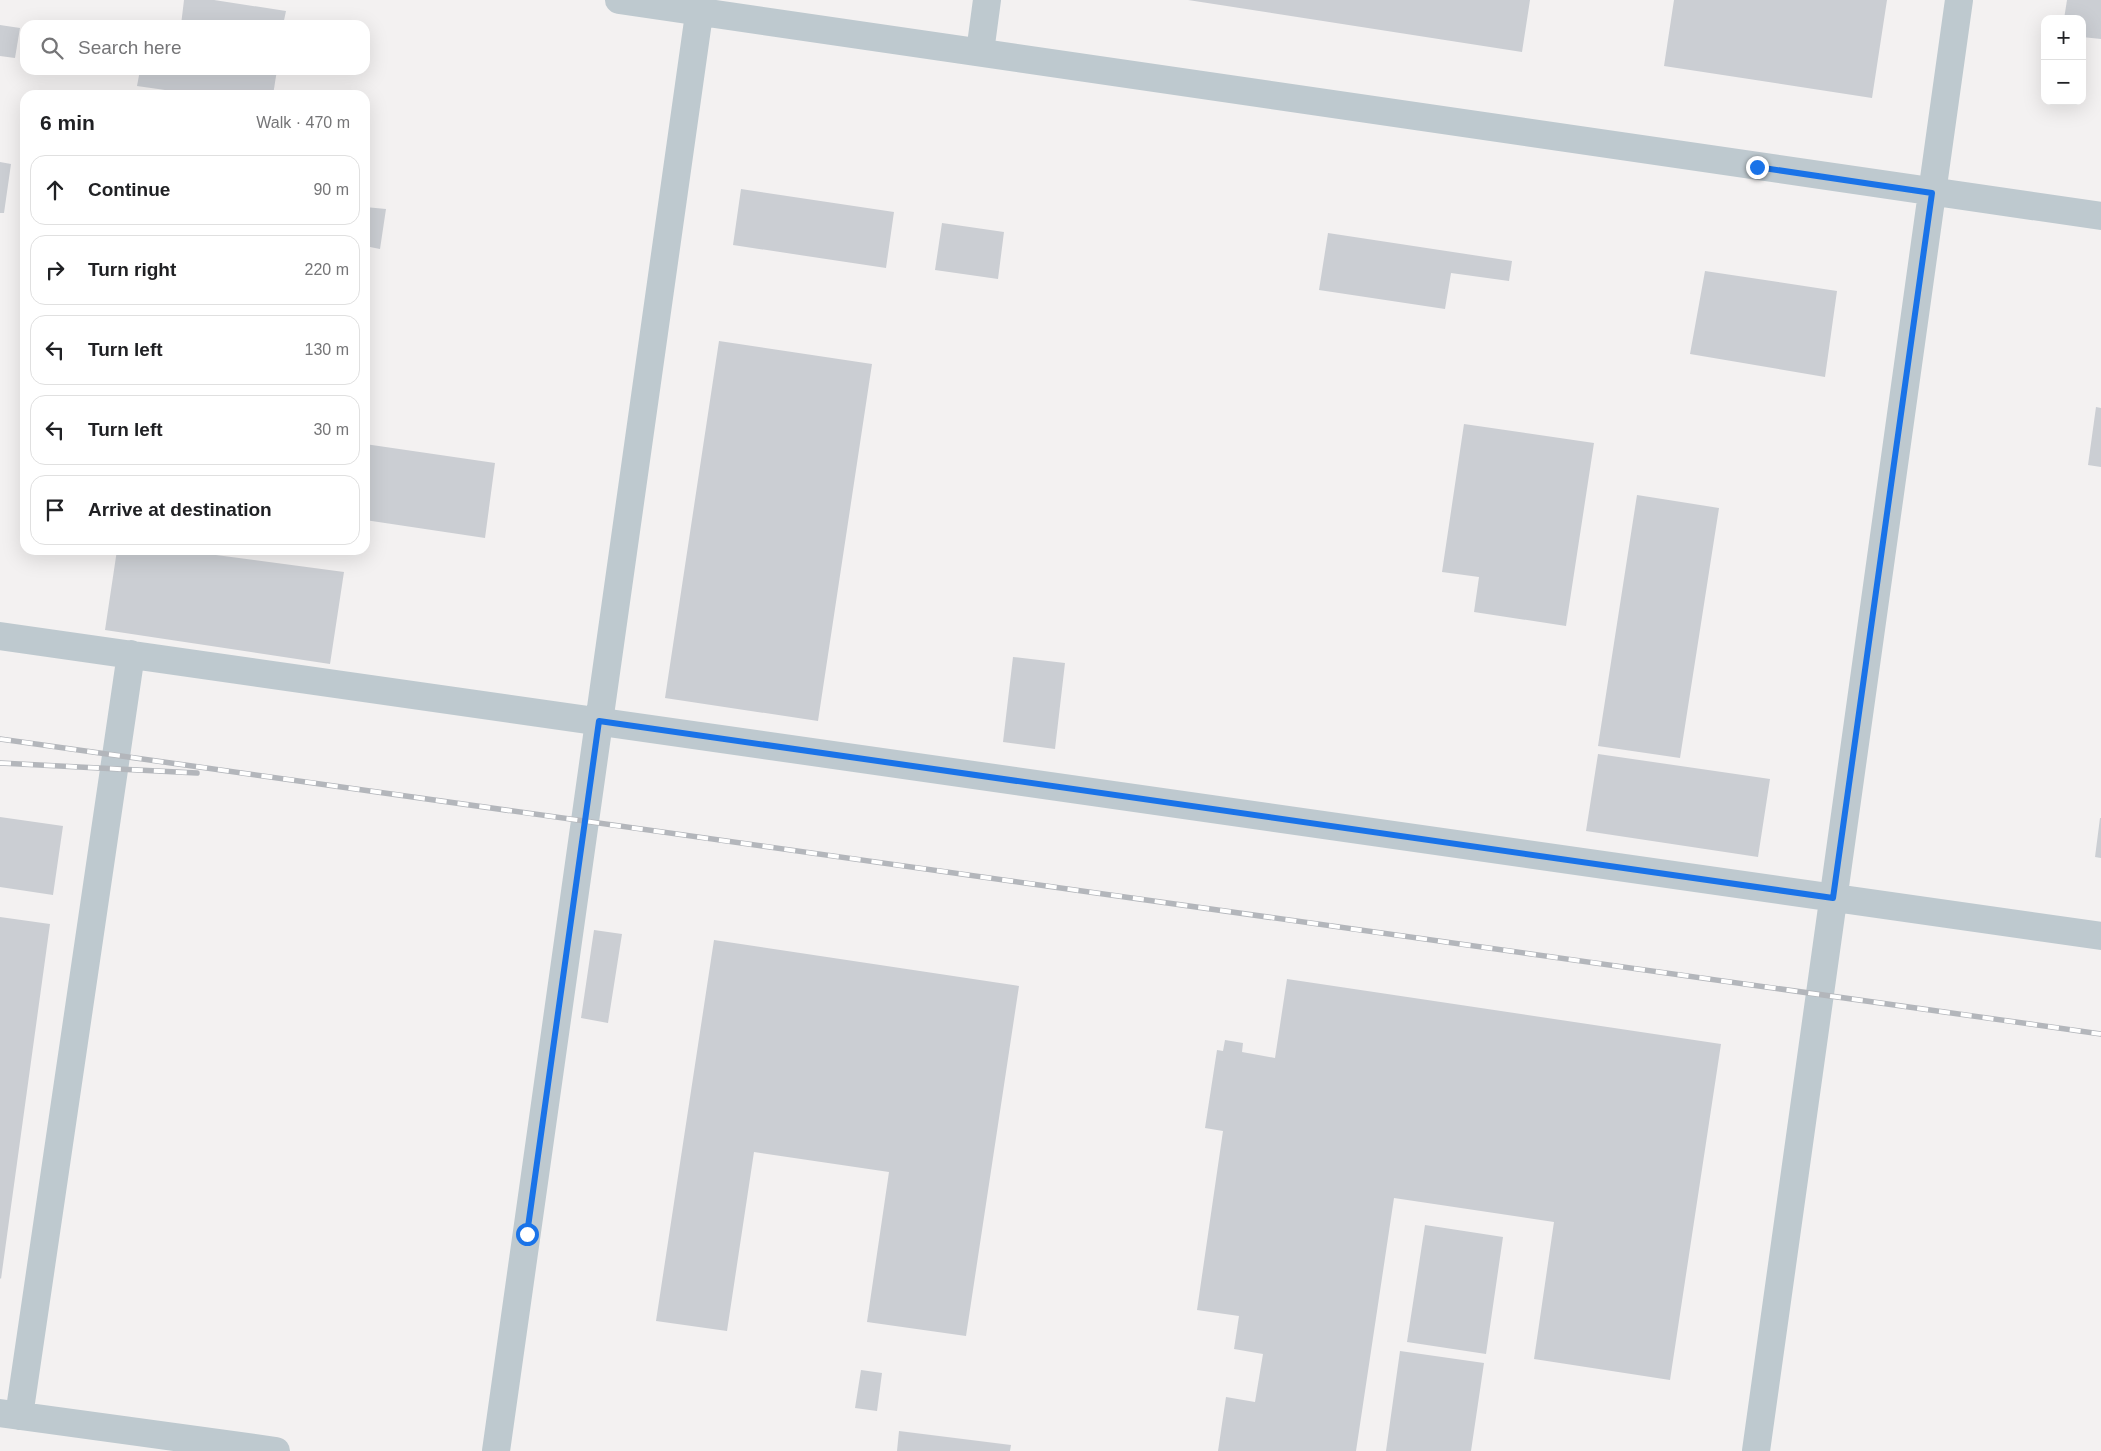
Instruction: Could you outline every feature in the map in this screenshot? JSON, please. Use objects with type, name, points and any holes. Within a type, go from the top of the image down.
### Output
[{"type":"lane","points":[[619,0],[700,5],[980,52],[1932,193],[2101,216]]},
{"type":"lane","points":[[980,52],[987,0]]},
{"type":"lane","points":[[1756,1451],[1959,0]]},
{"type":"lane","points":[[496,1451],[700,5]]},
{"type":"lane","points":[[0,636],[2101,936]]},
{"type":"lane","points":[[131,654],[10,1414],[276,1451]]},
{"type":"building","points":[[184,0],[214,0],[286,11],[284,20],[182,20]]},
{"type":"building","points":[[1188,0],[1530,0],[1522,52]]},
{"type":"building","points":[[1674,0],[1887,0],[1872,98],[1664,66]]},
{"type":"building","points":[[2067,0],[2101,0],[2101,39],[2086,37],[2086,15],[2065,15]]},
{"type":"building","points":[[0,25],[20,28],[15,58],[0,56]]},
{"type":"building","points":[[139,75],[276,75],[274,90],[165,90],[137,86]]},
{"type":"building","points":[[0,162],[11,164],[4,213],[0,213]]},
{"type":"building","points":[[741,189],[894,212],[886,268],[733,245]]},
{"type":"building","points":[[370,207],[386,209],[380,249],[370,247]]},
{"type":"building","points":[[942,223],[1004,232],[998,279],[935,270]]},
{"type":"building","points":[[1328,233],[1512,261],[1509,281],[1451,273],[1445,309],[1319,290]]},
{"type":"building","points":[[1705,271],[1837,291],[1825,377],[1690,354]]},
{"type":"building","points":[[719,341],[872,364],[818,721],[665,698]]},
{"type":"building","points":[[2096,407],[2101,408],[2101,467],[2088,465]]},
{"type":"building","points":[[1464,424],[1594,443],[1566,626],[1474,612],[1479,577],[1442,572]]},
{"type":"building","points":[[370,445],[495,463],[485,538],[370,521]]},
{"type":"building","points":[[1637,495],[1719,508],[1680,758],[1598,746]]},
{"type":"building","points":[[116,555],[216,555],[344,572],[330,664],[105,630]]},
{"type":"building","points":[[1013,657],[1065,663],[1055,749],[1003,742]]},
{"type":"building","points":[[1598,754],[1770,779],[1758,857],[1586,831]]},
{"type":"building","points":[[0,817],[63,826],[53,895],[0,887]]},
{"type":"building","points":[[2101,818],[2101,858],[2095,857]]},
{"type":"building","points":[[0,917],[50,924],[1,1279],[0,1278]]},
{"type":"building","points":[[594,930],[622,934],[608,1023],[581,1018]]},
{"type":"building","points":[[714,940],[1019,986],[966,1336],[867,1322],[889,1172],[754,1152],[727,1331],[656,1321]]},
{"type":"building","points":[[1287,979],[1721,1044],[1670,1380],[1534,1359],[1554,1222],[1394,1198],[1356,1451],[1218,1451],[1226,1397],[1255,1402],[1263,1354],[1234,1349],[1239,1316],[1197,1310],[1223,1131],[1205,1128],[1217,1050],[1223,1051],[1225,1040],[1243,1043],[1242,1052],[1275,1058]]},
{"type":"building","points":[[1425,1225],[1503,1237],[1486,1354],[1407,1342]]},
{"type":"building","points":[[1400,1351],[1484,1363],[1471,1451],[1386,1451]]},
{"type":"building","points":[[861,1370],[882,1373],[877,1411],[855,1408]]},
{"type":"building","points":[[899,1431],[1011,1445],[1010,1451],[897,1451]]},
{"type":"railway","points":[[0,739],[2101,1034]]},
{"type":"railway","points":[[0,763],[197,773]]},
{"type":"route","points":[[527,1234],[599,721],[1833,898],[1932,193],[1757,167]]}]
